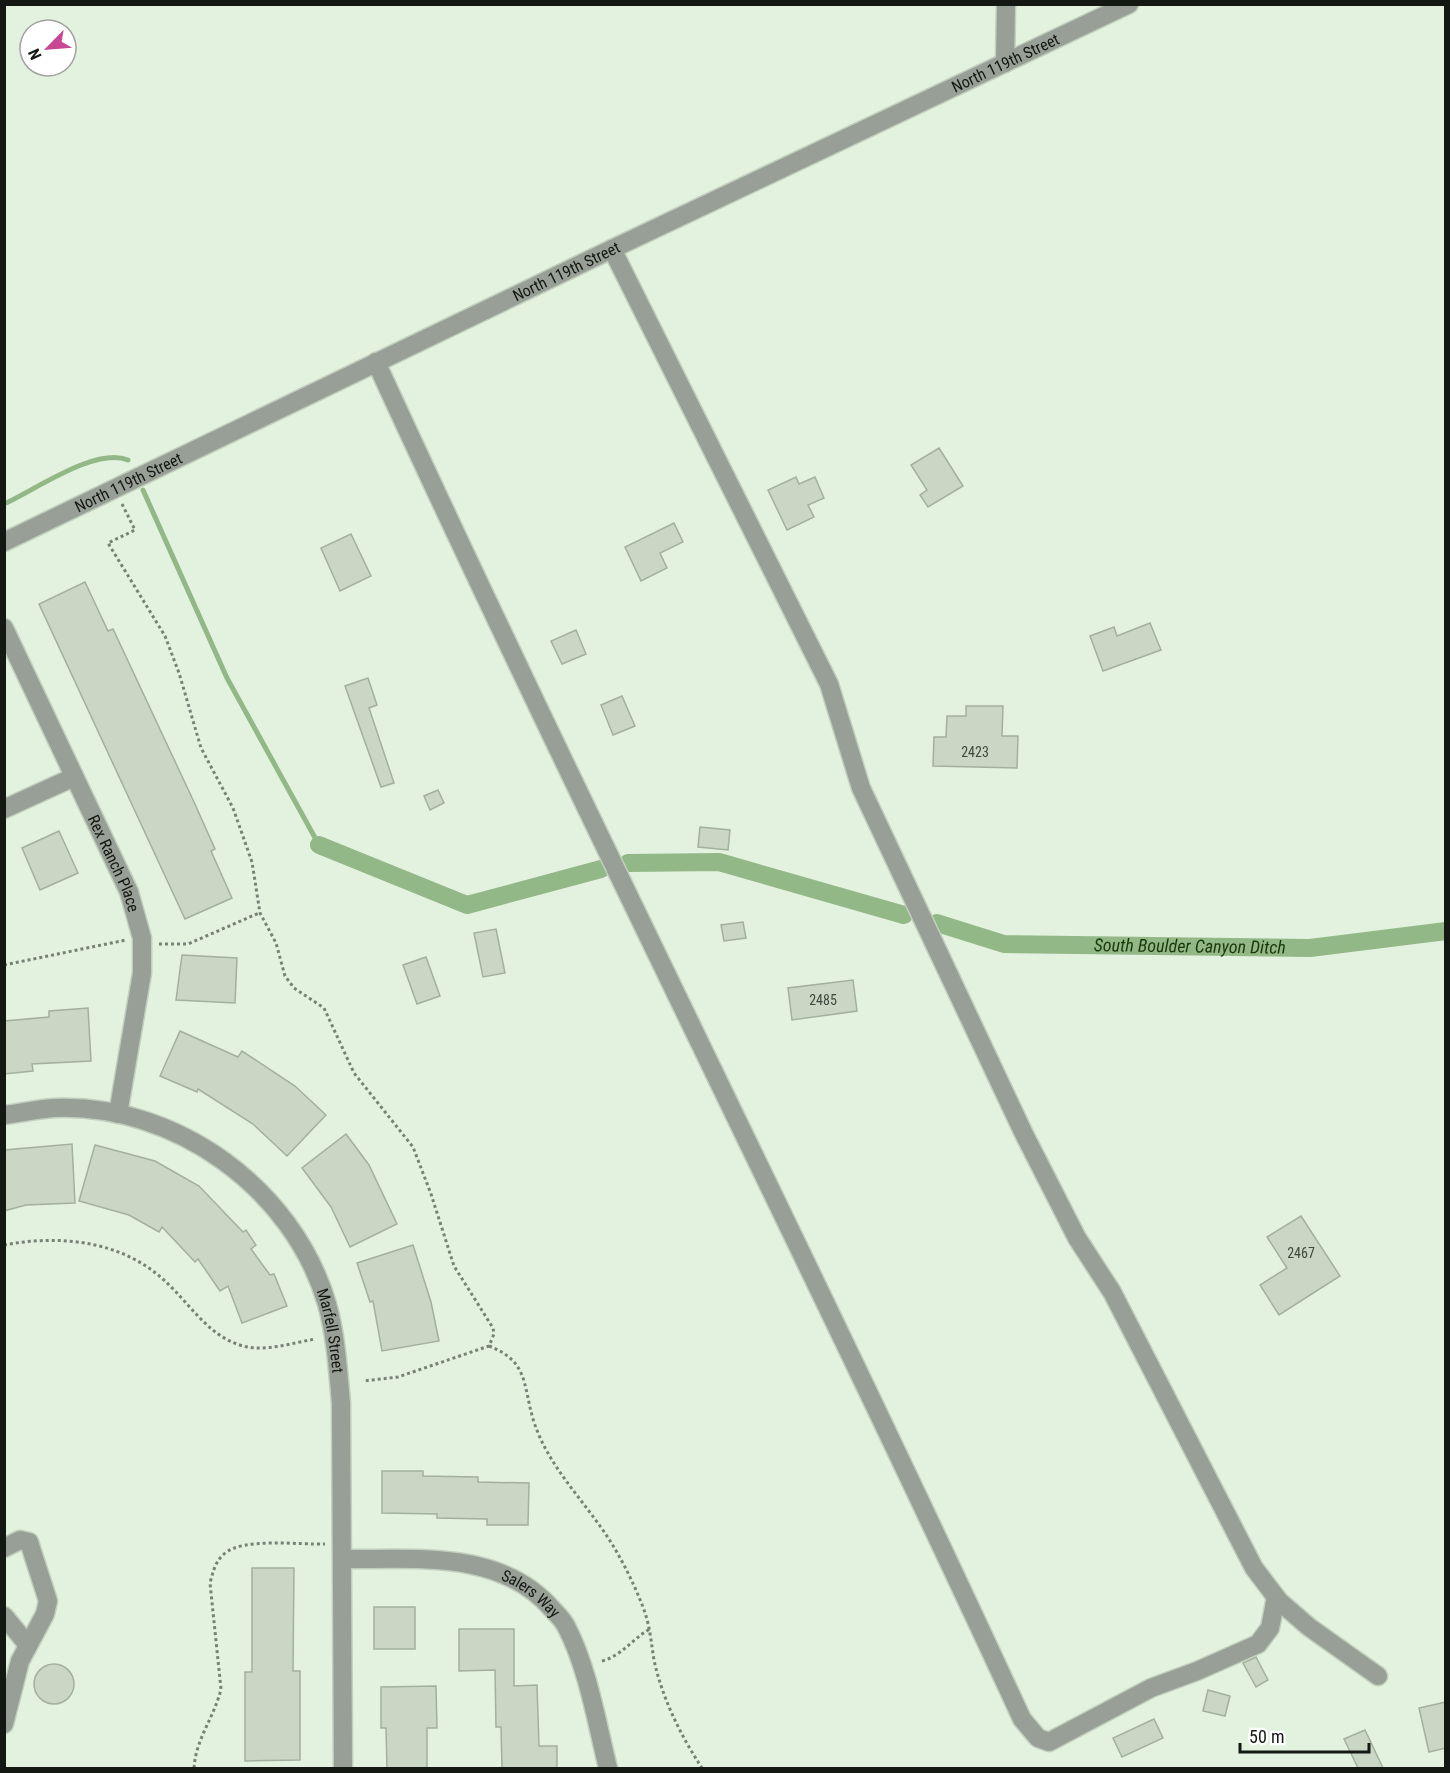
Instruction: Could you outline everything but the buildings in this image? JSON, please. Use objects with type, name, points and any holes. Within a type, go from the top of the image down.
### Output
[{"type":"street","points":[[1005,63],[1006,4]]},
{"type":"street","name":"North 119th Street","points":[[4,542],[612,249],[1129,4]]},
{"type":"street","points":[[612,249],[829,684],[861,788],[1024,1134],[1077,1238],[1112,1292],[1254,1568],[1276,1597],[1308,1627],[1378,1676]]},
{"type":"street","points":[[376,362],[624,891],[941,1544],[1022,1719],[1038,1738],[1049,1742],[1151,1688],[1258,1644],[1270,1628],[1276,1597]]},
{"type":"street","name":"Rex Ranch Place","points":[[4,628],[129,892],[142,938],[142,973],[118,1114]]},
{"type":"street","points":[[4,809],[74,777]]},
{"type":"street","name":"Marfell Street","points":[[4,1115],[55,1108],[118,1114],[145,1121],[199,1144],[236,1169],[266,1197],[292,1228],[311,1265],[326,1303],[337,1350],[341,1403],[344,1768]]},
{"type":"street","points":[[4,1548],[20,1540],[29,1542],[48,1601],[45,1614],[20,1661],[4,1724]]},
{"type":"street","name":"Salers Way","points":[[343,1559],[451,1560],[509,1574],[541,1596],[567,1626],[588,1686],[609,1768]]},
{"type":"street","points":[[4,1616],[28,1645]]},
{"type":"path","points":[[114,489],[135,530],[108,543],[165,636],[179,673],[201,748],[233,808],[243,844],[252,862],[260,913],[276,943],[285,976],[294,988],[324,1008],[354,1073],[413,1147],[426,1178],[454,1266],[491,1323],[494,1335],[489,1346],[398,1377],[363,1381]]},
{"type":"path","points":[[163,945],[188,944],[260,913]]},
{"type":"path","points":[[4,965],[119,941]]},
{"type":"path","points":[[4,1245],[33,1239],[60,1239],[87,1242],[127,1256],[168,1284],[210,1329],[226,1341],[245,1347],[264,1348],[315,1339]]},
{"type":"path","points":[[489,1346],[517,1363],[523,1376],[534,1420],[553,1463],[613,1545],[643,1607],[650,1629],[654,1660],[667,1701],[685,1740],[702,1768]]},
{"type":"path","points":[[194,1768],[197,1746],[217,1705],[221,1689],[210,1583],[214,1566],[223,1554],[239,1546],[330,1544]]},
{"type":"path","points":[[602,1661],[621,1654],[634,1640],[650,1629]]},
{"type":"waterway","points":[[4,504],[82,465],[99,459],[128,460]]},
{"type":"waterway","points":[[143,490],[227,678],[319,845]]},
{"type":"waterway","name":"South Boulder Canyon Ditch","points":[[319,845],[467,905],[601,869]]},
{"type":"waterway","name":"South Boulder Canyon Ditch","points":[[628,863],[719,862],[904,915]]},
{"type":"waterway","name":"South Boulder Canyon Ditch","points":[[937,923],[1004,944],[1310,948],[1446,931]]}]
